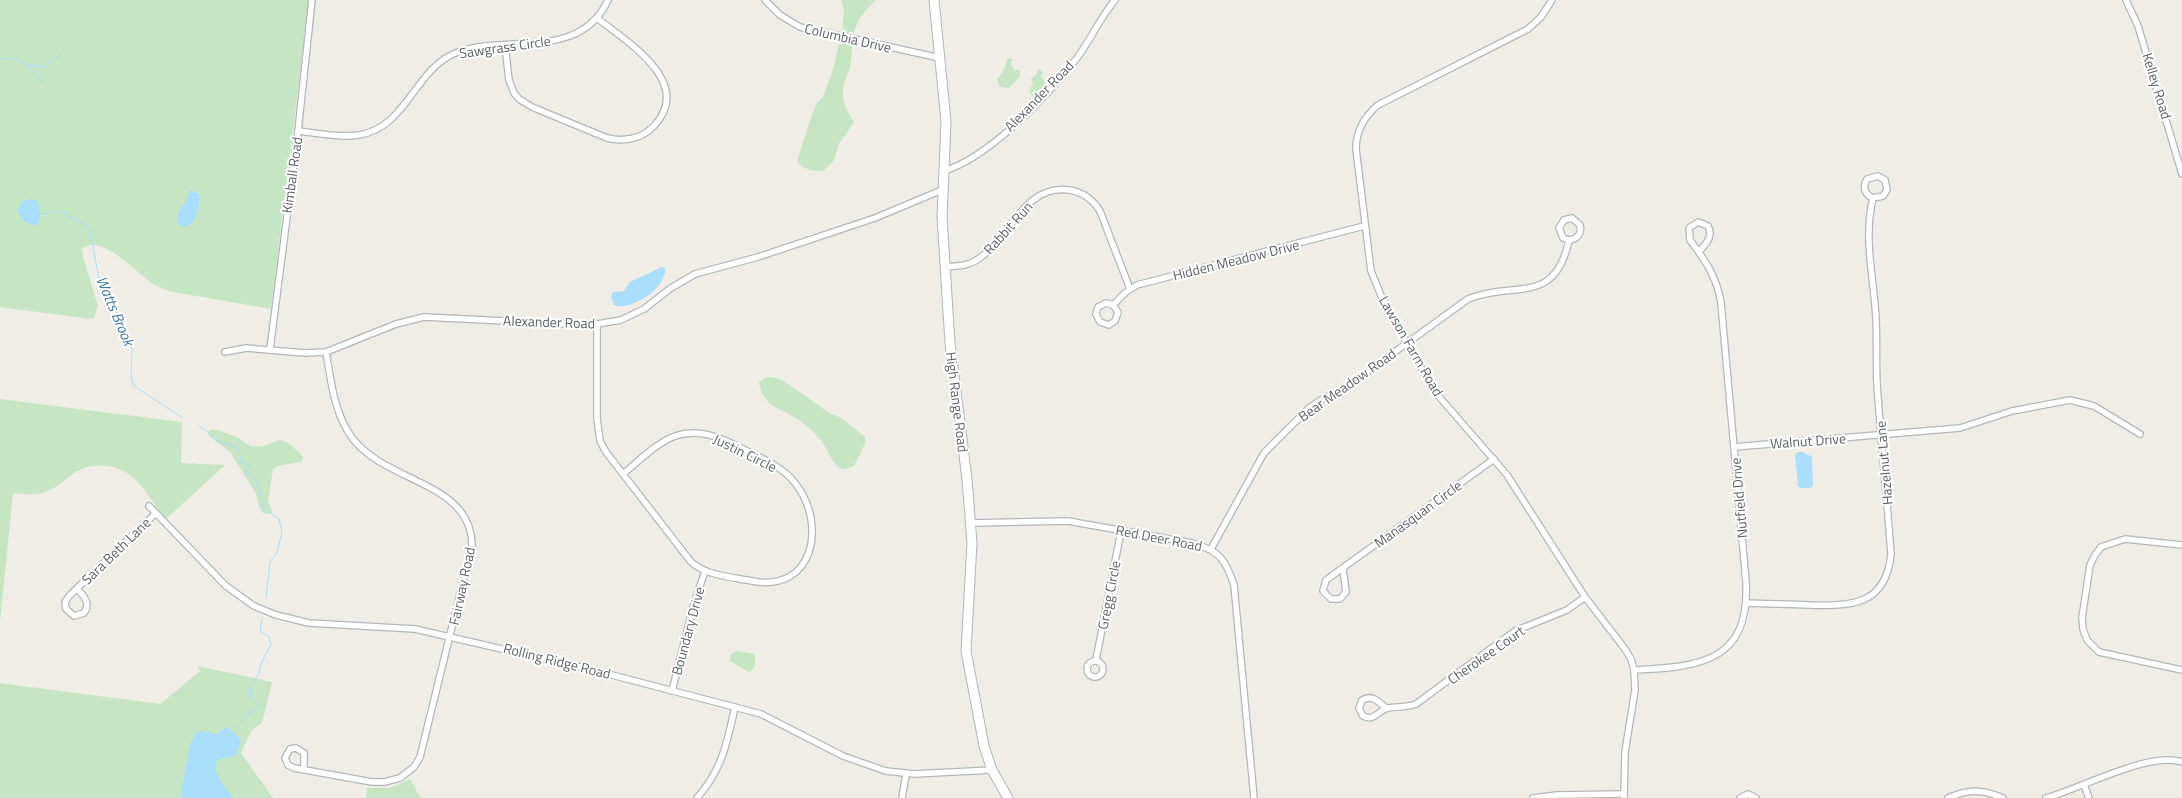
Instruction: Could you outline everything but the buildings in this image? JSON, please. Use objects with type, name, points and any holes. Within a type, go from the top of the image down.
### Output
[{"type":"street","name":"Kimball Road","points":[[270,349],[298,131],[312,0]]},
{"type":"street","name":"Sawgrass Circle","points":[[298,131],[358,135],[375,130],[394,117],[431,70],[444,59],[464,50],[568,38],[587,28],[598,18],[608,0]]},
{"type":"street","name":"Columbia Drive","points":[[765,0],[780,15],[792,23],[807,29],[940,58]]},
{"type":"street","name":"High Range Road","points":[[934,0],[946,127],[942,190],[945,267],[953,377],[964,456],[970,524],[972,566],[966,651],[981,735],[992,770],[1008,798]]},
{"type":"street","name":"Alexander Road","points":[[944,171],[967,162],[1012,126],[1077,58],[1115,0]]},
{"type":"street","name":"Lawson Farm Road","points":[[1552,0],[1541,17],[1528,30],[1388,100],[1370,113],[1361,127],[1356,143],[1370,266],[1375,282],[1407,343],[1435,392],[1494,459],[1517,489],[1584,597],[1625,649],[1634,670],[1634,707],[1625,752],[1624,796]]},
{"type":"street","name":"Kelley Road","points":[[2126,0],[2138,26],[2182,174]]},
{"type":"street","points":[[505,46],[511,88],[525,103],[607,138],[624,140],[636,138],[650,129],[661,116],[666,99],[664,82],[652,62],[598,18]]},
{"type":"street","name":"Hazelnut Lane","points":[[1878,176],[1885,180],[1887,190],[1880,198],[1873,198],[1866,194],[1864,187],[1870,177],[1878,176]]},
{"type":"street","name":"Alexander Road","points":[[225,352],[246,348],[305,353],[326,352],[396,324],[418,318],[442,317],[562,324],[596,324],[621,320],[634,315],[670,288],[695,274],[758,257],[875,218],[942,190]]},
{"type":"street","name":"Rabbit Run","points":[[945,267],[964,266],[977,260],[988,251],[1035,198],[1051,190],[1068,190],[1084,195],[1100,211],[1130,289]]},
{"type":"street","name":"Hazelnut Lane","points":[[1746,603],[1848,605],[1869,598],[1877,591],[1888,574],[1891,554],[1877,375],[1876,320],[1868,230],[1873,198]]},
{"type":"street","name":"Nutfield Drive","points":[[1634,670],[1699,663],[1720,654],[1738,631],[1746,603],[1720,294],[1711,269],[1690,240],[1688,232],[1691,225],[1698,222],[1705,224],[1710,233],[1709,240],[1699,252]]},
{"type":"street","name":"Hidden Meadow Drive","points":[[1113,305],[1130,289],[1145,283],[1364,226]]},
{"type":"street","name":"Bear Meadow Road","points":[[1212,550],[1264,452],[1315,403],[1341,391],[1468,299],[1530,288],[1552,278],[1564,260],[1570,240]]},
{"type":"street","name":"Justin Circle","points":[[596,324],[599,435],[606,452],[623,474],[691,562],[706,571],[767,583],[784,580],[798,570],[806,561],[811,547],[812,529],[806,502],[795,482],[776,467],[725,440],[695,433],[685,434],[666,441],[623,474]]},
{"type":"street","name":"Fairway Road","points":[[304,770],[384,782],[400,778],[418,762],[424,746],[472,551],[472,540],[466,518],[455,504],[446,496],[384,466],[354,440],[340,415],[326,352]]},
{"type":"street","name":"Walnut Drive","points":[[1734,446],[1960,428],[2012,411],[2070,400],[2094,406],[2140,434]]},
{"type":"street","name":"Manasquan Circle","points":[[1343,569],[1346,592],[1340,598],[1330,599],[1324,592],[1324,583],[1343,569],[1494,459]]},
{"type":"street","name":"Rolling Ridge Road","points":[[150,506],[155,514],[226,586],[244,600],[265,611],[297,621],[415,628],[551,659],[761,714],[853,760],[875,768],[906,774],[992,770]]},
{"type":"street","name":"Sara Beth Lane","points":[[77,589],[85,599],[87,606],[84,613],[74,616],[68,612],[65,602],[77,589],[155,514]]},
{"type":"street","name":"Red Deer Road","points":[[970,524],[1066,520],[1192,543],[1212,550],[1223,559],[1229,569],[1234,586],[1254,798]]},
{"type":"street","name":"Gregg Circle","points":[[1096,660],[1121,531]]},
{"type":"street","points":[[2182,546],[2125,539],[2101,547],[2090,565],[2082,618],[2087,640],[2099,652],[2182,670]]},
{"type":"street","name":"Boundary Drive","points":[[672,691],[693,607],[706,571]]},
{"type":"street","name":"Cherokee Court","points":[[1386,708],[1375,699],[1368,697],[1361,702],[1359,708],[1363,716],[1374,718],[1386,708],[1407,707],[1421,701],[1515,632],[1567,610],[1584,597]]},
{"type":"street","points":[[697,798],[716,773],[726,746],[735,707]]},
{"type":"street","points":[[2046,798],[2115,773],[2159,760],[2182,762]]},
{"type":"street","points":[[902,798],[906,774]]},
{"type":"street","points":[[2084,785],[2089,798]]},
{"type":"street","points":[[1948,798],[1970,790],[1982,790],[2003,798]]},
{"type":"street","points":[[1740,798],[1748,794],[1756,798]]},
{"type":"street","points":[[1533,798],[1557,795],[1624,796]]},
{"type":"green space","points":[[0,0],[309,0],[271,309],[168,291],[154,285],[109,250],[90,245],[82,249],[98,306],[94,318],[0,307]]},
{"type":"green space","points":[[841,0],[876,0],[857,23],[853,37],[850,67],[843,89],[847,111],[854,122],[839,144],[834,160],[823,171],[812,170],[805,168],[797,161],[810,120],[817,103],[823,97],[834,66],[842,30],[844,10]]},
{"type":"green space","points":[[1012,58],[1011,64],[1014,70],[1020,70],[1020,76],[1009,88],[1000,87],[997,80],[1005,68],[1007,59]]},
{"type":"green space","points":[[1038,68],[1043,72],[1041,75],[1048,85],[1042,88],[1040,96],[1033,103],[1029,91],[1033,84],[1031,79],[1036,75]]},
{"type":"green space","points":[[772,377],[782,380],[830,413],[841,418],[865,437],[865,444],[854,466],[845,469],[839,468],[810,429],[801,421],[778,409],[766,399],[761,392],[759,382],[765,378]]},
{"type":"green space","points":[[0,399],[182,422],[181,463],[225,465],[166,519],[135,479],[113,467],[97,466],[81,469],[44,493],[13,493],[0,622]]},
{"type":"green space","points":[[213,429],[241,439],[246,444],[252,446],[261,446],[282,440],[294,447],[303,457],[302,462],[281,465],[273,469],[268,501],[273,513],[265,514],[260,509],[256,494],[230,452],[209,436],[208,431]]},
{"type":"green space","points":[[737,651],[755,654],[753,670],[748,672],[730,661],[731,654]]},
{"type":"green space","points":[[197,666],[272,682],[262,723],[252,730],[241,753],[273,798],[0,798],[0,683],[160,704],[200,671]]},
{"type":"green space","points":[[410,779],[420,797],[425,798],[366,798],[367,788],[390,788]]},
{"type":"water","points":[[190,190],[199,194],[199,203],[195,218],[185,227],[178,225],[177,218]]},
{"type":"water","points":[[29,199],[38,201],[40,214],[38,226],[24,222],[17,210],[23,201]]},
{"type":"water","points":[[662,267],[665,269],[664,276],[647,296],[629,305],[614,305],[611,296],[613,292],[624,291],[630,282]]},
{"type":"water","points":[[1798,452],[1803,452],[1812,457],[1813,485],[1810,488],[1798,486],[1795,455]]},
{"type":"water","points":[[226,727],[239,737],[240,744],[236,755],[217,760],[216,771],[233,798],[180,798],[190,745],[194,735],[201,731],[218,734]]},
{"type":"waterway","points":[[0,59],[15,58],[27,65],[44,67],[61,54]]},
{"type":"waterway","points":[[28,67],[43,83]]},
{"type":"waterway","name":"Watts Brook","points":[[41,214],[64,211],[65,215],[89,228],[100,283],[120,318],[132,350],[131,376],[134,386],[183,418]]},
{"type":"waterway","name":"Watts Brook","points":[[199,427],[216,440],[232,445],[239,450],[241,462],[249,465],[245,471],[257,483],[265,510],[279,519],[282,532],[277,553],[270,562],[266,598]]},
{"type":"waterway","name":"Watts Brook","points":[[234,734],[246,715],[256,709],[258,704],[251,698],[250,686],[258,675],[263,659],[271,645],[269,637],[260,631],[262,618]]}]
